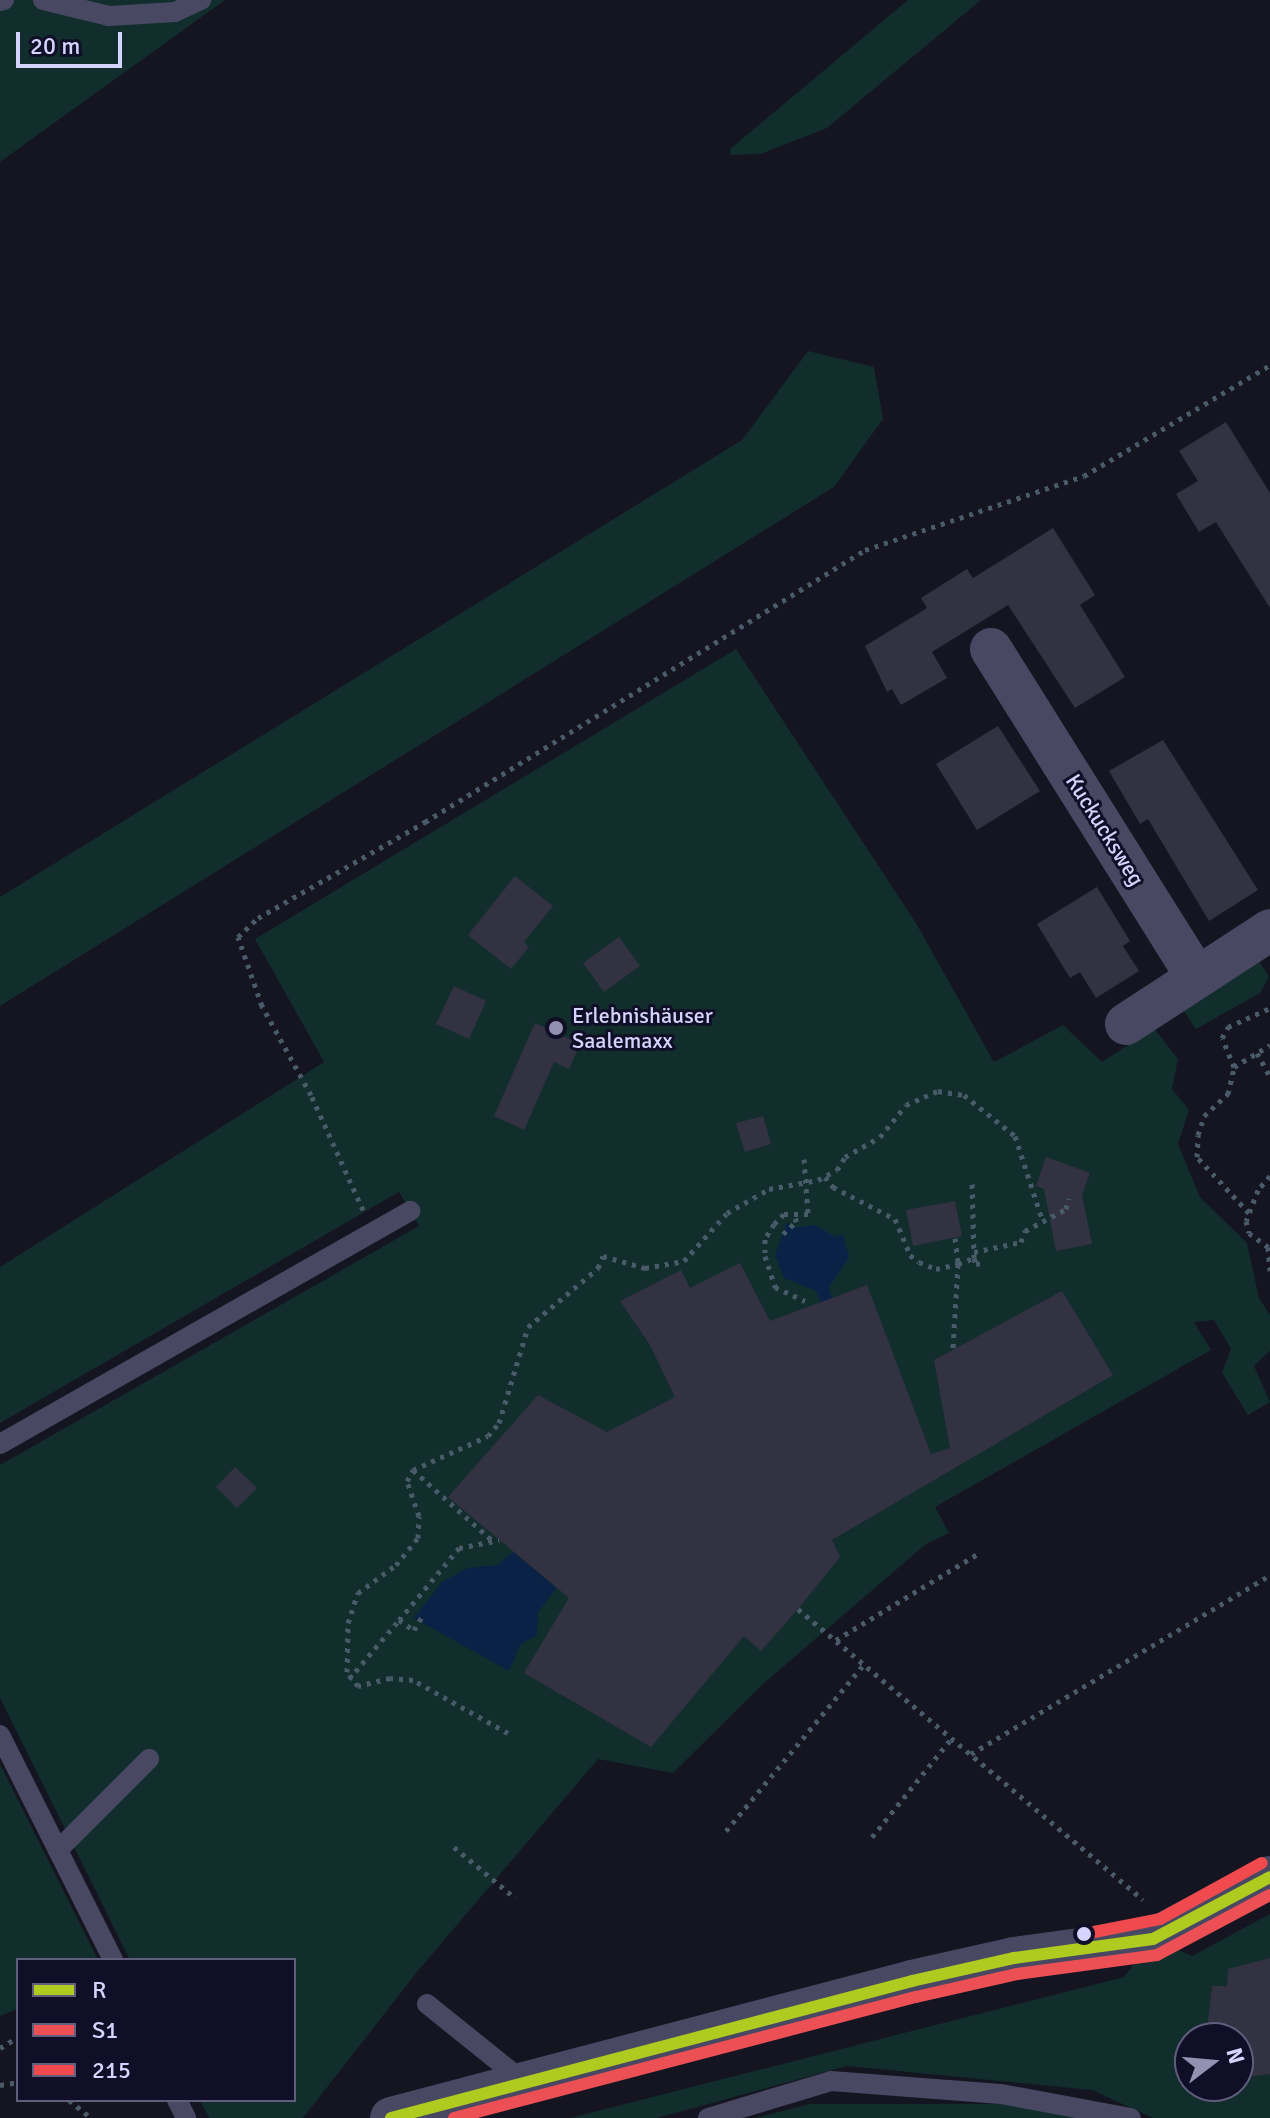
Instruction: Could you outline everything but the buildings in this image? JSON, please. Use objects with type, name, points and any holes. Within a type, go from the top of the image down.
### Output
[{"type":"street","name":"Kuckucksweg","points":[[998,677],[1197,977]]},
{"type":"street","points":[[1126,1024],[1270,930]]},
{"type":"street","points":[[391,2118],[912,1981],[1166,1934],[1270,1877]]},
{"type":"lane","points":[[43,0],[109,16],[175,12],[201,0]]},
{"type":"lane","points":[[0,1444],[410,1211]]},
{"type":"lane","points":[[0,1735],[112,1958]]},
{"type":"lane","points":[[58,1850],[149,1759]]},
{"type":"lane","points":[[427,2004],[525,2083]]},
{"type":"lane","points":[[708,2118],[831,2081],[1001,2094],[1131,2118]]},
{"type":"path","points":[[369,1234],[358,1191],[262,1006],[238,937],[258,918],[425,822],[865,550],[1084,476],[1270,365]]},
{"type":"path","points":[[1249,1213],[1197,1157],[1204,1116],[1228,1094],[1234,1067],[1222,1038],[1228,1027],[1270,1008]]},
{"type":"path","points":[[1234,1067],[1270,1045]]},
{"type":"path","points":[[1257,1053],[1270,1076]]},
{"type":"path","points":[[349,1679],[348,1623],[358,1593],[396,1565],[418,1538],[419,1516],[407,1481],[413,1470],[488,1436],[499,1423],[528,1327],[598,1268],[603,1256],[645,1268],[684,1261],[727,1213],[769,1189],[825,1177],[880,1137],[918,1095],[938,1091],[964,1095],[1022,1146],[1043,1222]]},
{"type":"path","points":[[804,1159],[808,1214],[795,1213],[774,1224],[765,1239],[765,1256],[775,1287],[805,1301]]},
{"type":"path","points":[[1270,1176],[1249,1213],[1249,1233],[1269,1248],[1270,1271]]},
{"type":"path","points":[[825,1177],[833,1187],[895,1219],[910,1255],[936,1269],[1021,1242],[1025,1231],[1066,1209],[1069,1198]]},
{"type":"path","points":[[972,1183],[974,1255],[976,1264],[985,1262]]},
{"type":"path","points":[[783,1234],[796,1222],[795,1213]]},
{"type":"path","points":[[953,1349],[958,1264],[955,1238]]},
{"type":"path","points":[[349,1679],[459,1548],[496,1541],[413,1470]]},
{"type":"path","points":[[836,1640],[979,1553]]},
{"type":"path","points":[[971,1754],[1270,1575]]},
{"type":"path","points":[[798,1609],[1141,1897],[1166,1934]]},
{"type":"path","points":[[399,1620],[414,1630],[423,1615]]},
{"type":"path","points":[[726,1831],[864,1664]]},
{"type":"path","points":[[349,1679],[366,1688],[390,1678],[413,1680],[508,1733]]},
{"type":"path","points":[[872,1837],[952,1738]]},
{"type":"path","points":[[454,1847],[515,1898]]},
{"type":"path","points":[[71,2102],[91,2118]]},
{"type":"green space","points":[[0,0],[225,0],[0,162]]},
{"type":"green space","points":[[908,0],[981,0],[827,128],[761,154],[731,155],[730,149]]},
{"type":"green space","points":[[808,351],[874,367],[883,419],[834,487],[0,1006],[0,897],[742,440]]},
{"type":"green space","points":[[736,649],[916,923],[994,1062],[1063,1025],[1102,1062],[1154,1028],[1178,1059],[1172,1089],[1189,1110],[1178,1144],[1200,1197],[1247,1243],[1259,1298],[1270,1315],[1270,1351],[1254,1366],[1270,1402],[1248,1415],[1222,1373],[1231,1349],[1214,1320],[1194,1322],[1211,1350],[935,1507],[949,1533],[926,1544],[763,1684],[673,1773],[598,1759],[417,1972],[303,2118],[209,2118],[201,2102],[296,2102],[296,1958],[129,1958],[0,1698],[0,1465],[419,1226],[399,1192],[0,1423],[0,1267],[324,1062],[255,939]]},
{"type":"green space","points":[[1259,961],[1269,977],[1260,993],[1196,1029],[1183,1010]]},
{"type":"green space","points":[[0,1764],[97,1958],[16,1958],[16,2010],[0,2016]]},
{"type":"green space","points":[[1270,1914],[1270,2118],[1153,2118],[1092,2090],[847,2066],[657,2118],[570,2118],[1124,1977],[1137,1960],[1176,1949],[1192,1956]]},
{"type":"green space","points":[[810,2104],[1016,2104],[1078,2118],[755,2118]]},
{"type":"water","points":[[787,1222],[792,1228],[815,1225],[836,1237],[843,1234],[849,1258],[829,1287],[832,1299],[821,1303],[816,1291],[784,1278],[775,1255]]},
{"type":"water","points":[[513,1552],[557,1588],[538,1612],[537,1635],[520,1645],[509,1671],[414,1618],[442,1582],[468,1568],[497,1565]]},
{"type":"transit line","name":"215","points":[[1084,1934],[1160,1919],[1262,1863]]},
{"type":"transit line","name":"R","points":[[391,2118],[912,1981],[1014,1958],[1153,1939],[1270,1877]]},
{"type":"transit line","name":"S1","points":[[454,2118],[916,1997],[1017,1974],[1157,1955],[1270,1895]]},
{"type":"place","name":"Erlebnishäuser Saalemaxx","points":[[556,1028]]}]
